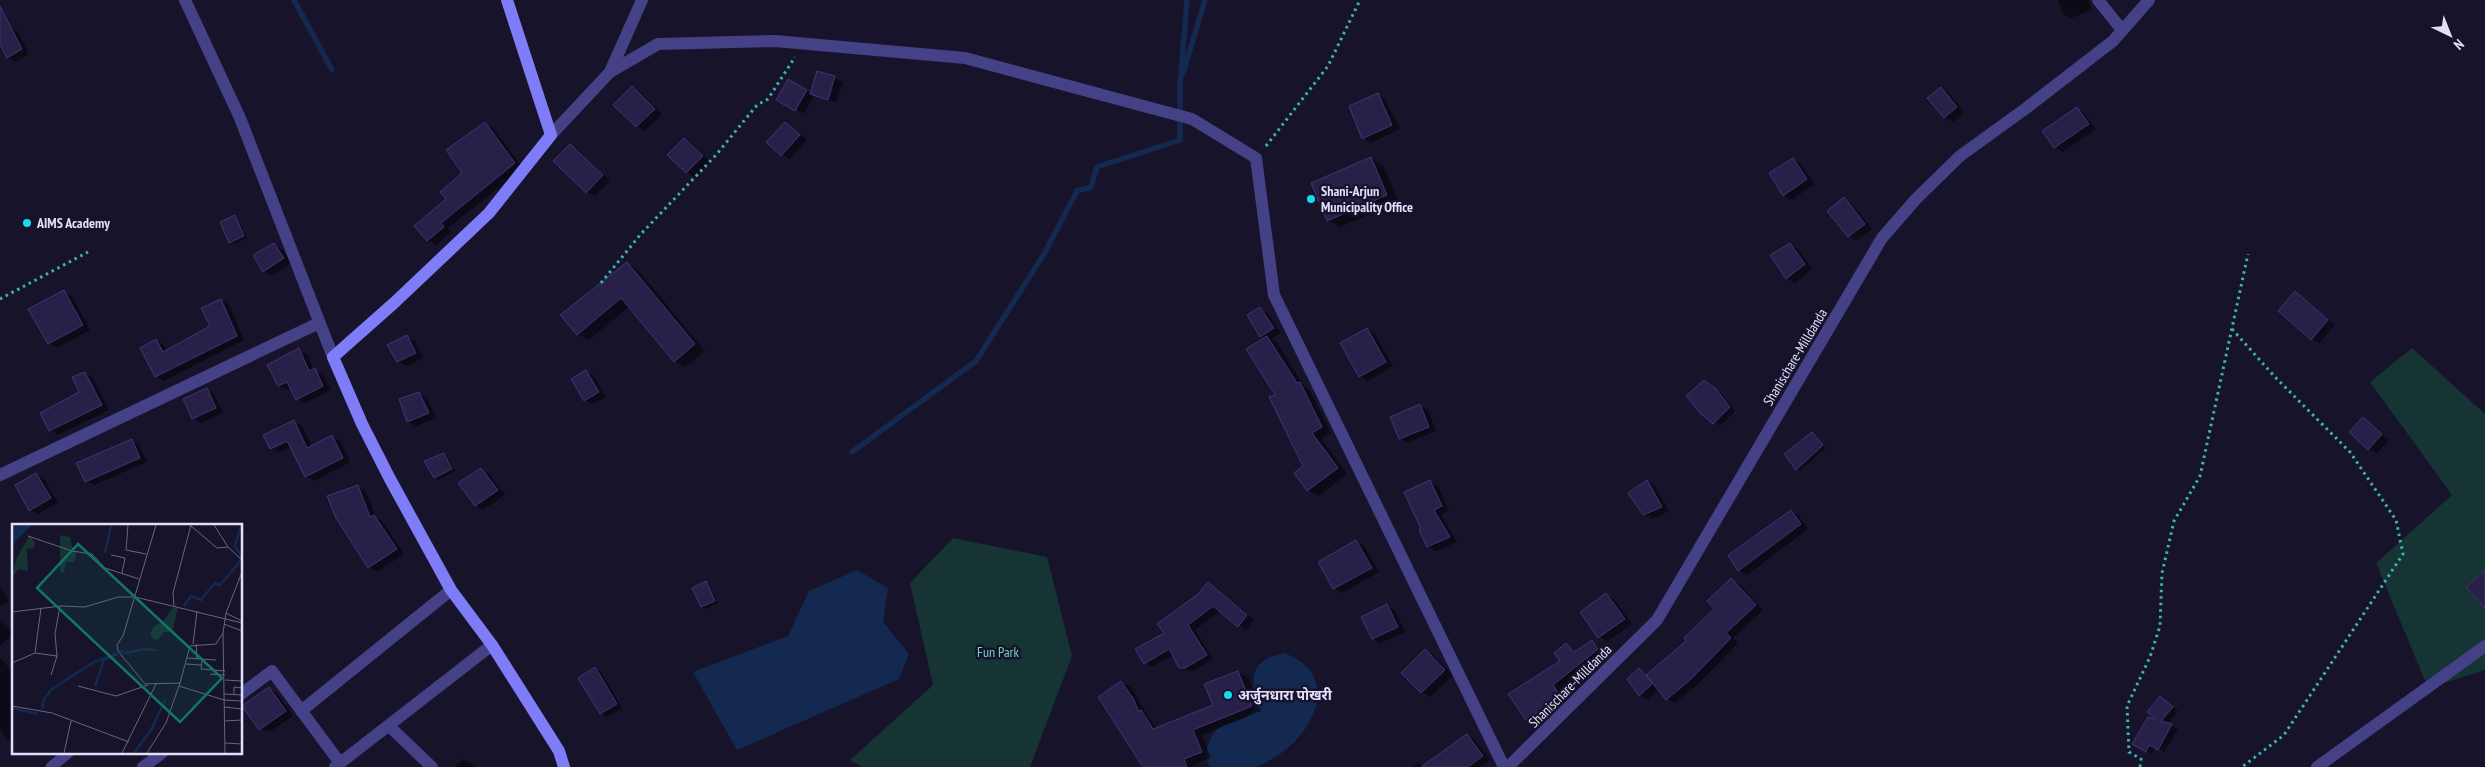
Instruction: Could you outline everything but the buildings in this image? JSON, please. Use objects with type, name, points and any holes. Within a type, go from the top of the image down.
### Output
[{"type":"street","points":[[185,0],[240,118],[318,324],[390,479],[451,590],[492,645],[559,750],[564,767]]},
{"type":"street","points":[[507,0],[551,135]]},
{"type":"street","points":[[610,72],[642,0]]},
{"type":"street","points":[[2098,0],[2122,30]]},
{"type":"street","name":"Shanischare-Milldanda","points":[[1508,767],[1657,620],[1882,238],[1916,199],[1960,156],[2113,41],[2149,0]]},
{"type":"street","points":[[333,357],[394,303],[489,213],[551,135],[610,72],[658,44],[775,41],[965,58],[1192,119],[1256,158],[1274,295],[1504,767]]},
{"type":"street","points":[[0,475],[318,324]]},
{"type":"street","points":[[302,711],[451,590]]},
{"type":"street","points":[[242,693],[272,671],[302,711],[338,765],[492,645]]},
{"type":"street","points":[[2317,767],[2485,646]]},
{"type":"street","points":[[388,726],[432,767]]},
{"type":"street","points":[[143,767],[161,754]]},
{"type":"lane","points":[[51,767],[67,754]]},
{"type":"path","points":[[1256,158],[1328,66],[1360,0]]},
{"type":"path","points":[[601,283],[640,235],[716,154],[758,105],[768,99],[803,44]]},
{"type":"path","points":[[0,299],[88,252]]},
{"type":"path","points":[[2140,767],[2142,759],[2129,752],[2127,706],[2150,656],[2160,626],[2162,573],[2174,521],[2200,476],[2248,254]]},
{"type":"path","points":[[2232,329],[2275,377],[2350,452],[2396,520],[2403,554],[2284,735],[2242,767]]},
{"type":"green space","points":[[2412,348],[2485,414],[2485,670],[2428,688],[2376,563],[2452,495],[2370,382]]},
{"type":"green space","name":"Fun Park","points":[[953,538],[1047,557],[1072,656],[1030,767],[862,767],[850,760],[933,685],[910,583]]},
{"type":"water","points":[[857,570],[888,588],[883,622],[909,654],[899,679],[737,750],[693,672],[788,636],[809,591]]},
{"type":"water","points":[[1284,653],[1302,662],[1313,675],[1317,688],[1316,703],[1311,718],[1302,733],[1291,746],[1259,766],[1210,767],[1206,753],[1212,736],[1222,726],[1240,720],[1252,712],[1255,706],[1253,682],[1259,665],[1268,658]]},
{"type":"waterway","points":[[294,0],[332,70]]},
{"type":"waterway","points":[[852,452],[976,361],[1044,254],[1077,191],[1091,187],[1097,167],[1180,140],[1180,84],[1187,0]]},
{"type":"waterway","points":[[1183,73],[1205,0]]},
{"type":"place","name":"Shani-Arjun Municipality Office","points":[[1311,199]]},
{"type":"place","name":"AIMS Academy","points":[[27,223]]},
{"type":"place","name":"अर्जुनधारा पोखरी","points":[[1228,695]]}]
